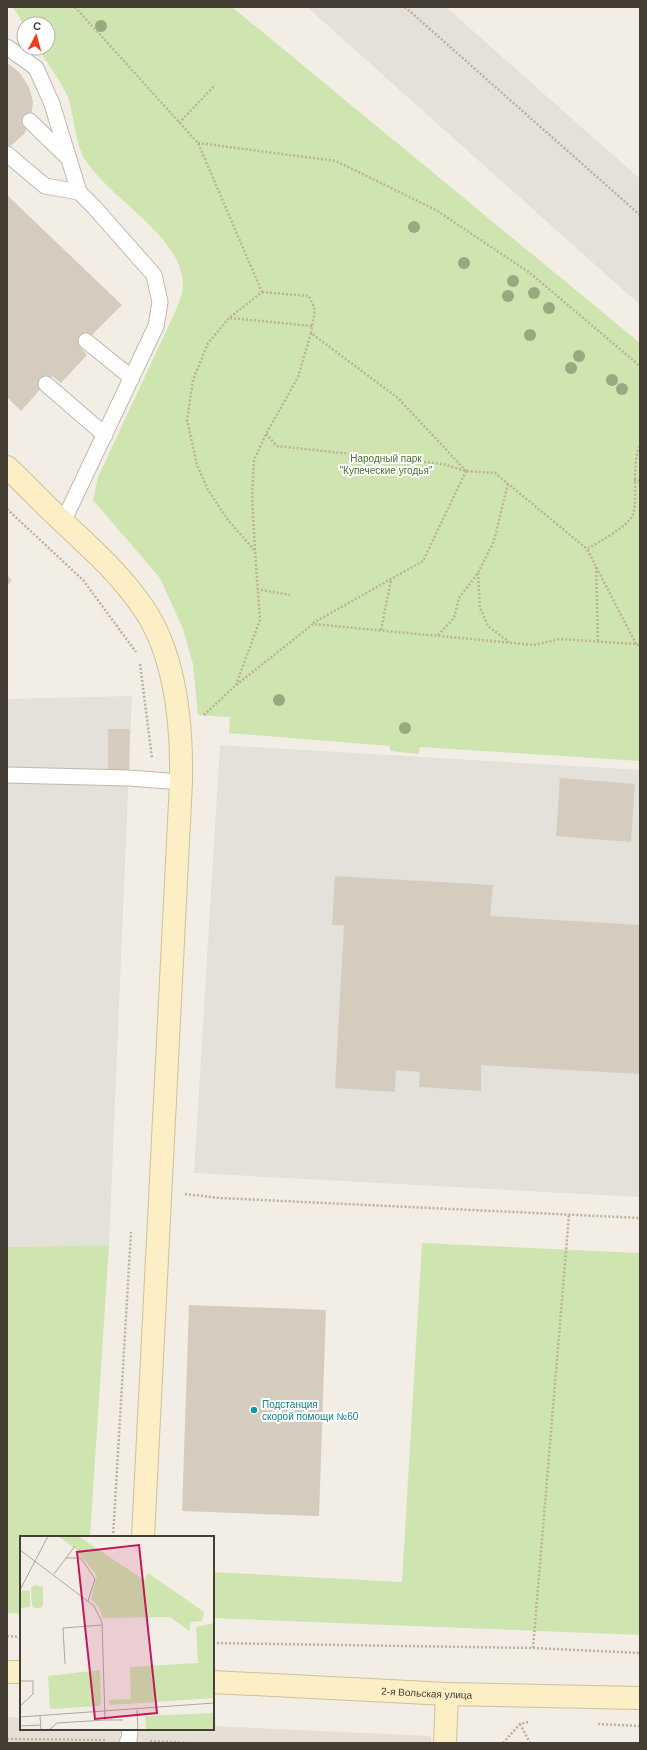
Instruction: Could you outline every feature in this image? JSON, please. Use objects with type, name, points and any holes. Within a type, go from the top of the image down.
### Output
[{"type":"street","points":[[7,467],[118,574],[143,607],[157,633],[167,659],[178,712],[182,755],[181,782],[143,1536]]},
{"type":"street","points":[[7,1672],[20,1672]]},
{"type":"street","name":"2-я Вольская улица","points":[[214,1682],[447,1694],[640,1698]]},
{"type":"street","points":[[445,1743],[447,1694]]},
{"type":"lane","points":[[7,47],[36,68],[52,104],[79,192],[154,275],[160,302],[156,326],[63,522]]},
{"type":"lane","points":[[30,121],[69,160]]},
{"type":"lane","points":[[7,154],[45,186],[79,192]]},
{"type":"lane","points":[[86,341],[132,378]]},
{"type":"lane","points":[[46,384],[105,435]]},
{"type":"lane","points":[[7,775],[181,782]]},
{"type":"path","points":[[75,7],[198,143],[262,292]]},
{"type":"path","points":[[405,7],[640,215]]},
{"type":"path","points":[[179,123],[216,85]]},
{"type":"path","points":[[198,143],[336,161],[436,210],[530,273],[640,366]]},
{"type":"path","points":[[236,686],[260,620],[252,496],[254,460],[266,434],[298,377],[311,333],[315,310],[308,296],[262,292],[229,318],[208,344],[193,380],[187,420],[197,465],[208,490],[228,520],[255,551]]},
{"type":"path","points":[[229,318],[312,326]]},
{"type":"path","points":[[311,333],[398,398],[466,471]]},
{"type":"path","points":[[266,434],[277,446],[443,464],[466,471],[495,473],[587,549],[636,644]]},
{"type":"path","points":[[587,549],[623,526],[631,518],[635,505],[634,480],[636,455],[640,445]]},
{"type":"path","points":[[203,715],[236,686],[313,624],[423,561],[466,471]]},
{"type":"path","points":[[634,480],[640,481]]},
{"type":"path","points":[[438,635],[454,618],[460,598],[478,573],[494,541],[508,483]]},
{"type":"path","points":[[7,510],[83,580],[140,656],[154,780]]},
{"type":"path","points":[[596,567],[598,641]]},
{"type":"path","points":[[478,573],[480,608],[488,626],[509,642]]},
{"type":"path","points":[[381,630],[391,579]]},
{"type":"path","points":[[257,589],[290,595]]},
{"type":"path","points":[[313,624],[534,645],[559,639],[636,644],[640,646]]},
{"type":"path","points":[[160,1192],[220,1198],[640,1218]]},
{"type":"path","points":[[533,1648],[569,1215]]},
{"type":"path","points":[[113,1536],[132,1226]]},
{"type":"path","points":[[7,1636],[20,1637]]},
{"type":"path","points":[[214,1643],[533,1648],[640,1653]]},
{"type":"path","points":[[503,1743],[520,1724],[531,1721]]},
{"type":"path","points":[[520,1724],[530,1743]]},
{"type":"path","points":[[593,1724],[640,1726]]},
{"type":"path","points":[[7,1739],[50,1741],[129,1737],[188,1743]]},
{"type":"shaded area","points":[[307,7],[446,7],[640,179],[640,305]]},
{"type":"shaded area","points":[[132,696],[109,1245],[7,1247],[7,699]]},
{"type":"shaded area","points":[[220,745],[640,770],[640,1197],[194,1173]]},
{"type":"shaded area","points":[[7,1717],[20,1718],[20,1730],[214,1730],[214,1726],[431,1736],[431,1743],[7,1743]]},
{"type":"green space","name":"Народный парк \"Купеческие угодья\"","points":[[13,7],[232,7],[640,343],[640,761],[420,747],[419,754],[390,751],[390,746],[229,733],[230,717],[198,715],[193,664],[183,629],[160,578],[93,500],[98,477],[176,310],[183,289],[180,269],[172,252],[160,236],[100,178],[88,164],[80,149],[69,100],[60,81],[43,56],[56,56],[56,16],[18,16]]},
{"type":"green space","points":[[422,1243],[640,1253],[640,1635],[214,1618],[214,1572],[402,1582]]},
{"type":"green space","points":[[109,1245],[90,1536],[20,1536],[20,1614],[7,1613],[7,1247]]},
{"type":"building","points":[[7,63],[20,73],[29,87],[33,102],[31,119],[24,134],[12,145],[7,147]]},
{"type":"building","points":[[7,195],[122,305],[80,347],[87,355],[61,383],[52,376],[21,411],[7,397]]},
{"type":"building","points":[[7,575],[12,580],[7,586]]},
{"type":"building","points":[[108,729],[130,729],[129,770],[108,770]]},
{"type":"building","points":[[560,778],[635,784],[631,842],[556,836]]},
{"type":"building","points":[[335,876],[493,885],[490,916],[640,925],[640,1074],[481,1065],[481,1091],[419,1087],[420,1072],[396,1070],[395,1092],[335,1088],[344,925],[332,925]]},
{"type":"building","name":"Подстанция скорой помощи №60","points":[[189,1305],[326,1310],[319,1516],[182,1511]]},
{"type":"place","name":"Подстанция скорой помощи №60","points":[[254,1410]]}]
